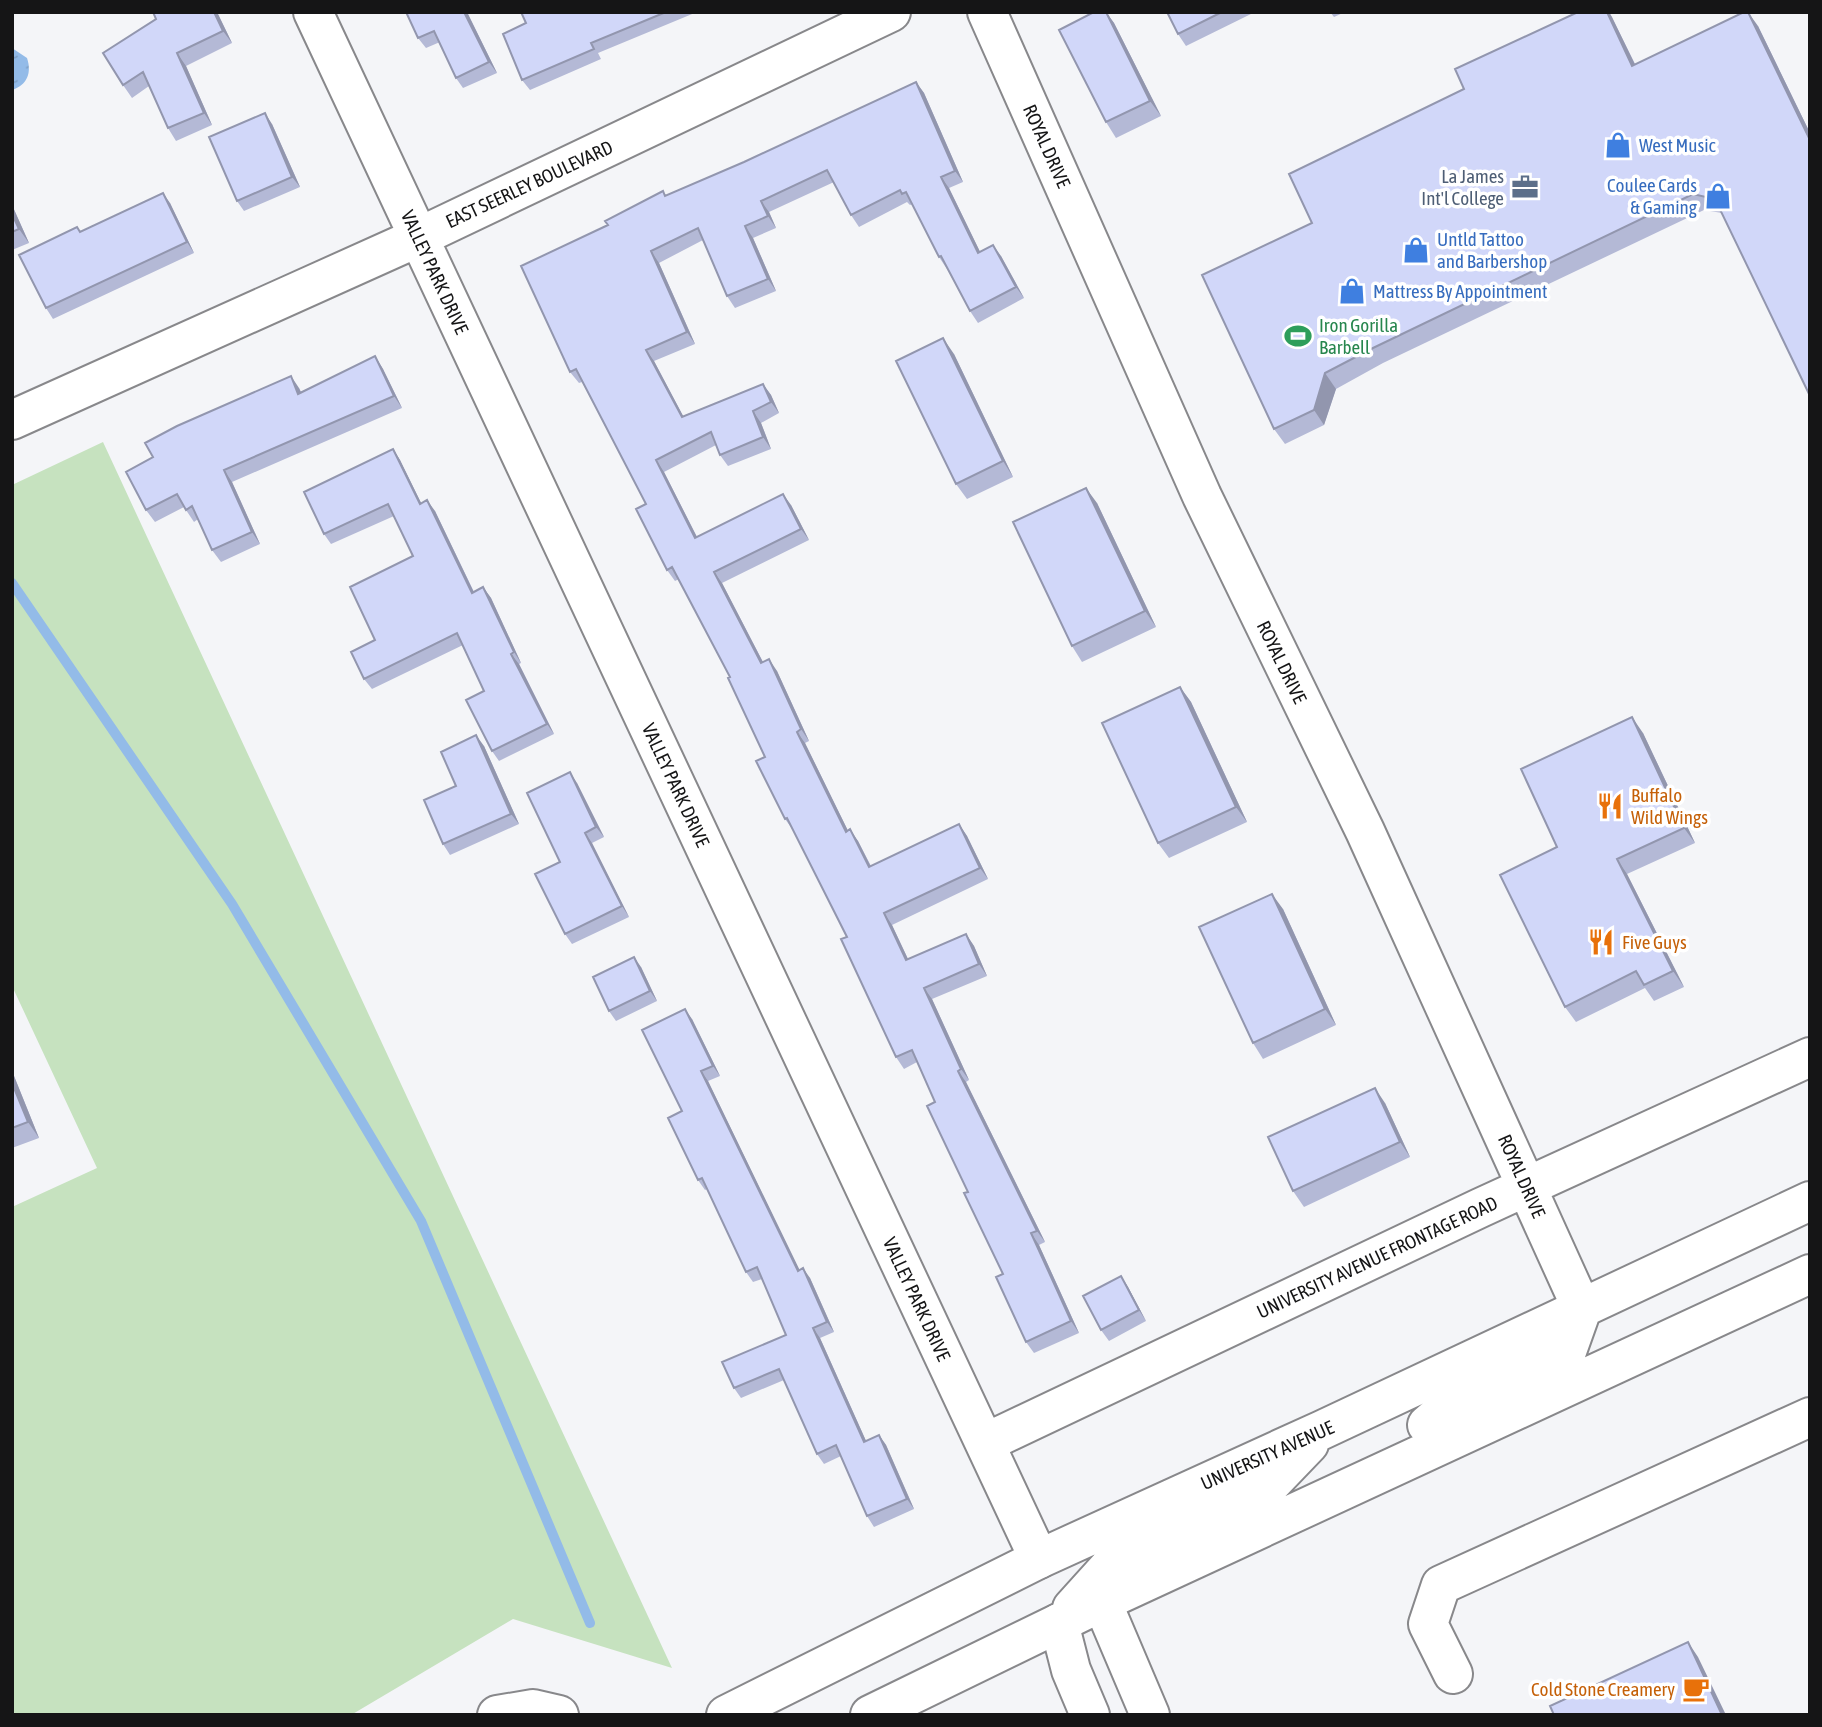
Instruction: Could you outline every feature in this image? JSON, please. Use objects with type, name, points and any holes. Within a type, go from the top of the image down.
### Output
[{"type":"street","name":"VALLEY PARK DRIVE","points":[[313,12],[1038,1559]]},
{"type":"street","name":"EAST SEERLEY BOULEVARD","points":[[12,420],[419,237],[891,12]]},
{"type":"street","name":"ROYAL DRIVE","points":[[988,12],[1202,496],[1365,831],[1583,1309]]},
{"type":"street","name":"UNIVERSITY AVENUE FRONTAGE ROAD","points":[[985,1443],[1527,1186],[1810,1057]]},
{"type":"street","name":"UNIVERSITY AVENUE","points":[[726,1715],[1038,1559],[1583,1309],[1810,1201]]},
{"type":"street","points":[[870,1715],[1102,1601],[1810,1274]]},
{"type":"street","points":[[1352,1485],[1434,1419],[1566,1354],[1583,1309]]},
{"type":"street","points":[[1453,1674],[1428,1624],[1441,1585],[1810,1417]]},
{"type":"street","points":[[1059,1623],[1109,1567],[1261,1494],[1322,1430]]},
{"type":"street","points":[[1102,1601],[1150,1715]]},
{"type":"street","points":[[1059,1623],[1071,1670],[1090,1715]]},
{"type":"street","points":[[497,1715],[533,1709],[559,1715]]},
{"type":"green space","points":[[103,442],[672,1668],[513,1619],[351,1715],[12,1715],[12,1207],[97,1168],[12,986],[12,485]]},
{"type":"water","points":[[12,48],[27,58],[29,69],[25,82],[12,90]]},
{"type":"building","points":[[153,12],[214,12],[223,31],[177,53],[204,113],[168,128],[143,72],[123,85],[103,53],[156,19]]},
{"type":"building","points":[[406,12],[464,12],[489,62],[456,78],[434,31],[418,38]]},
{"type":"building","points":[[521,12],[666,12],[591,43],[594,49],[522,80],[503,34],[526,23]]},
{"type":"building","points":[[1094,12],[1106,12],[1150,101],[1106,122],[1059,30]]},
{"type":"building","points":[[1167,12],[1222,12],[1178,34]]},
{"type":"building","points":[[1578,12],[1607,12],[1632,66],[1748,12],[1810,140],[1810,396],[1715,199],[1693,194],[1325,373],[1314,410],[1274,429],[1202,275],[1312,223],[1289,174],[1464,89],[1455,69]]},
{"type":"building","points":[[916,82],[955,171],[941,177],[978,253],[993,245],[1016,287],[970,311],[906,192],[902,194],[900,190],[851,215],[827,170],[761,201],[768,216],[745,226],[768,279],[727,296],[698,228],[651,251],[687,332],[646,350],[682,417],[763,384],[771,402],[753,411],[763,437],[720,455],[711,432],[656,460],[695,538],[783,494],[801,529],[714,572],[761,663],[769,659],[801,729],[797,732],[846,832],[850,829],[869,867],[959,824],[980,868],[884,913],[906,960],[966,934],[979,964],[924,988],[961,1069],[958,1071],[1037,1231],[1031,1233],[1071,1321],[1026,1342],[996,1277],[1003,1274],[964,1193],[968,1192],[927,1106],[935,1102],[912,1050],[896,1057],[841,939],[847,937],[756,761],[765,757],[728,678],[730,677],[672,567],[667,570],[636,509],[646,504],[576,369],[570,372],[521,266],[608,225],[605,221],[663,191],[665,196],[744,162]]},
{"type":"building","points":[[265,113],[292,177],[237,201],[209,137]]},
{"type":"building","points":[[163,193],[187,242],[46,308],[19,255],[77,227],[80,232]]},
{"type":"building","points":[[12,214],[19,229],[12,232]]},
{"type":"building","points":[[943,338],[1003,461],[956,484],[896,361]]},
{"type":"building","points":[[375,356],[394,396],[224,470],[252,532],[212,550],[192,506],[186,510],[177,494],[146,510],[126,472],[153,457],[145,443],[177,426],[291,376],[298,394]]},
{"type":"building","points":[[393,449],[420,504],[427,500],[472,593],[483,587],[514,652],[511,654],[547,724],[492,751],[466,700],[484,691],[457,633],[364,679],[351,652],[375,640],[350,587],[413,556],[388,504],[324,534],[304,492]]},
{"type":"building","points":[[1086,488],[1145,611],[1072,646],[1013,522]]},
{"type":"building","points":[[1180,687],[1236,807],[1158,843],[1102,723]]},
{"type":"building","points":[[1632,717],[1684,828],[1617,859],[1673,971],[1644,985],[1636,971],[1565,1007],[1500,875],[1557,847],[1521,769]]},
{"type":"building","points":[[476,735],[511,814],[443,844],[424,800],[456,786],[441,752]]},
{"type":"building","points":[[570,772],[596,827],[585,833],[622,906],[565,934],[535,874],[560,862],[527,793]]},
{"type":"building","points":[[1272,894],[1325,1009],[1253,1043],[1199,927]]},
{"type":"building","points":[[634,957],[650,991],[609,1011],[593,977]]},
{"type":"building","points":[[685,1009],[713,1066],[701,1071],[798,1271],[803,1268],[827,1322],[813,1328],[864,1442],[879,1435],[907,1499],[867,1516],[836,1445],[817,1454],[779,1369],[734,1388],[722,1362],[786,1335],[757,1267],[746,1272],[702,1178],[698,1180],[668,1118],[682,1111],[642,1030]]},
{"type":"building","points":[[12,1083],[28,1122],[12,1128]]},
{"type":"building","points":[[1375,1088],[1400,1142],[1293,1191],[1268,1137]]},
{"type":"building","points":[[1121,1276],[1139,1310],[1101,1330],[1083,1296]]},
{"type":"building","points":[[1688,1642],[1722,1715],[1554,1715],[1550,1706]]},
{"type":"waterway","points":[[12,583],[232,904],[421,1221],[590,1623]]},
{"type":"place","name":"West Music","points":[[1618,145]]},
{"type":"place","name":"La James Int'l College","points":[[1525,187]]},
{"type":"place","name":"Coulee Cards & Gaming","points":[[1718,196]]},
{"type":"place","name":"Untld Tattoo and Barbershop","points":[[1416,250]]},
{"type":"place","name":"Mattress By Appointment","points":[[1352,291]]},
{"type":"place","name":"Iron Gorilla Barbell","points":[[1298,336]]},
{"type":"place","name":"Buffalo Wild Wings","points":[[1610,806]]},
{"type":"place","name":"Five Guys","points":[[1601,942]]},
{"type":"place","name":"Cold Stone Creamery","points":[[1696,1689]]}]
